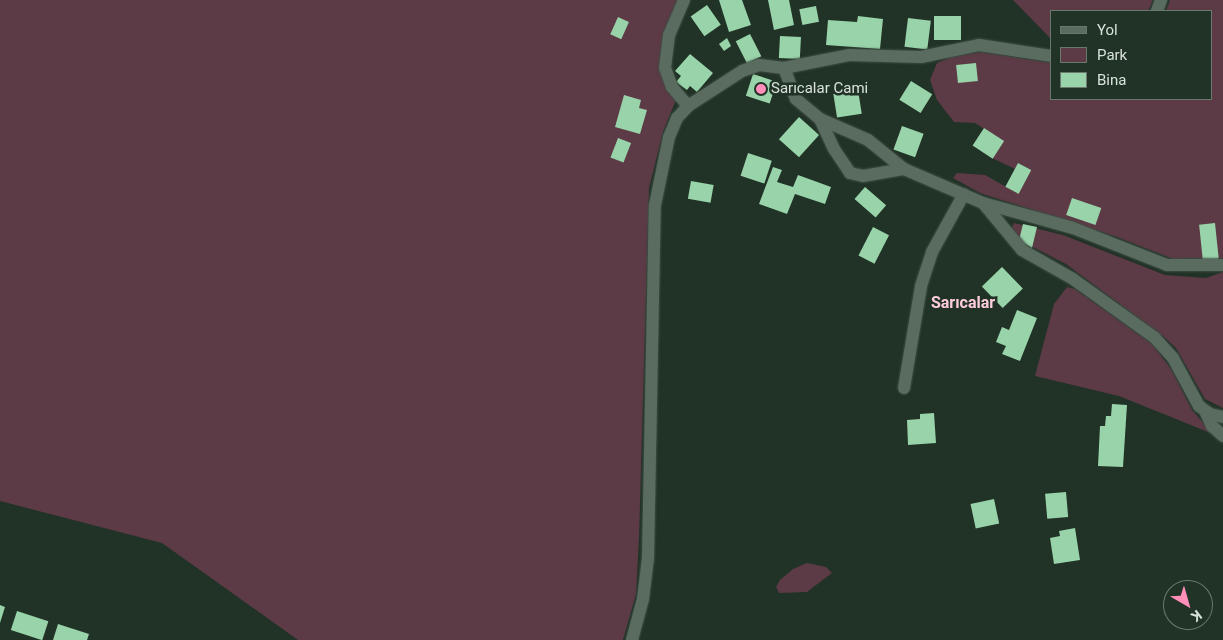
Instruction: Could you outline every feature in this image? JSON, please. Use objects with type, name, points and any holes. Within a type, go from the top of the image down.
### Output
[{"type":"street","points":[[684,0],[672,26],[665,68],[672,87],[688,106]]},
{"type":"street","points":[[632,640],[644,599],[648,558],[655,205],[669,137],[688,106],[751,67],[784,68],[849,54],[921,57],[979,45],[1050,56]]},
{"type":"street","points":[[784,68],[799,104],[820,119],[868,140],[904,169],[983,203],[1073,228],[1167,265],[1223,265]]},
{"type":"street","points":[[820,119],[850,173],[864,176],[904,169]]},
{"type":"street","points":[[904,388],[921,286],[932,252],[964,194]]},
{"type":"street","points":[[983,203],[1022,250],[1073,280],[1155,338],[1173,358],[1191,394],[1205,411],[1212,426],[1223,436]]},
{"type":"street","points":[[1205,411],[1223,417]]},
{"type":"green space","points":[[0,0],[684,0],[665,61],[678,95],[663,132],[649,188],[636,594],[623,640],[298,640],[162,543],[0,501]]},
{"type":"green space","points":[[1013,0],[1153,0],[1148,10],[1050,10],[1050,38]]},
{"type":"green space","points":[[1170,0],[1223,0],[1223,258],[1173,259],[1117,237],[980,193],[953,178],[957,173],[985,175],[1017,193],[1030,170],[1018,163],[1015,169],[992,158],[1003,141],[975,123],[954,122],[937,100],[930,80],[937,63],[952,57],[981,52],[1050,63],[1050,100],[1213,100],[1213,10],[1166,10]]},
{"type":"green space","points":[[1014,223],[1063,235],[1165,275],[1206,278],[1223,272],[1223,408],[1205,399],[1176,348],[1164,337],[1066,264],[1019,240],[1011,229]]},
{"type":"green space","points":[[1067,287],[1075,289],[1152,344],[1171,369],[1192,410],[1213,434],[1119,396],[1035,376],[1054,304]]},
{"type":"green space","points":[[807,563],[826,567],[832,573],[807,592],[779,593],[776,587],[780,580],[793,569]]},
{"type":"building","points":[[719,0],[742,0],[751,25],[729,32]]},
{"type":"building","points":[[768,0],[789,0],[794,25],[774,30]]},
{"type":"building","points":[[707,5],[721,25],[704,36],[691,16]]},
{"type":"building","points":[[816,6],[819,22],[802,25],[799,9]]},
{"type":"building","points":[[858,16],[883,19],[880,49],[826,45],[828,20],[857,22]]},
{"type":"building","points":[[934,16],[961,16],[961,40],[934,40]]},
{"type":"building","points":[[618,17],[629,22],[621,39],[610,34]]},
{"type":"building","points":[[908,18],[931,21],[927,50],[904,47]]},
{"type":"building","points":[[750,34],[761,56],[747,64],[736,41]]},
{"type":"building","points":[[780,36],[801,37],[800,59],[779,58]]},
{"type":"building","points":[[727,38],[731,46],[724,51],[719,44]]},
{"type":"building","points":[[690,54],[713,73],[697,92],[690,86],[687,90],[676,82],[681,76],[675,71]]},
{"type":"building","points":[[976,63],[978,81],[958,83],[956,65]]},
{"type":"building","name":"Sarıcalar Cami","points":[[753,74],[777,82],[770,104],[746,96]]},
{"type":"building","points":[[911,81],[932,94],[921,113],[899,100]]},
{"type":"building","points":[[858,90],[862,114],[837,118],[833,94]]},
{"type":"building","points":[[624,95],[641,100],[639,108],[647,110],[640,134],[615,127]]},
{"type":"building","points":[[799,117],[819,135],[799,157],[779,139]]},
{"type":"building","points":[[902,126],[924,134],[915,157],[893,149]]},
{"type":"building","points":[[984,128],[1004,141],[993,159],[973,146]]},
{"type":"building","points":[[618,138],[631,143],[624,163],[610,158]]},
{"type":"building","points":[[748,153],[772,161],[764,184],[741,176]]},
{"type":"building","points":[[1018,163],[1031,170],[1019,194],[1005,187]]},
{"type":"building","points":[[773,167],[782,170],[777,182],[793,187],[798,175],[831,187],[825,204],[795,194],[787,214],[759,204]]},
{"type":"building","points":[[691,181],[714,185],[711,203],[688,199]]},
{"type":"building","points":[[865,187],[886,205],[876,217],[855,199]]},
{"type":"building","points":[[1072,198],[1101,208],[1095,225],[1066,215]]},
{"type":"building","points":[[1215,223],[1219,259],[1203,260],[1199,225]]},
{"type":"building","points":[[1023,224],[1037,227],[1032,248],[1019,240]]},
{"type":"building","points":[[873,227],[889,235],[875,264],[858,256]]},
{"type":"building","points":[[1002,267],[1023,289],[1003,308],[982,286]]},
{"type":"building","points":[[1017,310],[1037,318],[1020,361],[1002,354],[1006,346],[996,342],[1002,327],[1009,330]]},
{"type":"building","points":[[1112,404],[1127,405],[1123,467],[1098,466],[1100,426],[1105,426],[1106,416],[1111,416]]},
{"type":"building","points":[[934,413],[936,443],[908,445],[907,420],[920,419],[920,414]]},
{"type":"building","points":[[1066,492],[1068,517],[1047,519],[1045,494]]},
{"type":"building","points":[[994,499],[999,523],[976,528],[971,504]]},
{"type":"building","points":[[1075,528],[1080,560],[1054,564],[1050,538],[1060,536],[1059,531]]},
{"type":"building","points":[[0,605],[5,607],[0,623]]},
{"type":"building","points":[[17,611],[48,621],[42,640],[11,630]]},
{"type":"building","points":[[58,624],[89,634],[87,640],[53,640]]},
{"type":"place","name":"Sarıcalar Cami","points":[[761,89]]},
{"type":"district","name":"Sarıcalar","points":[[963,303]]}]
